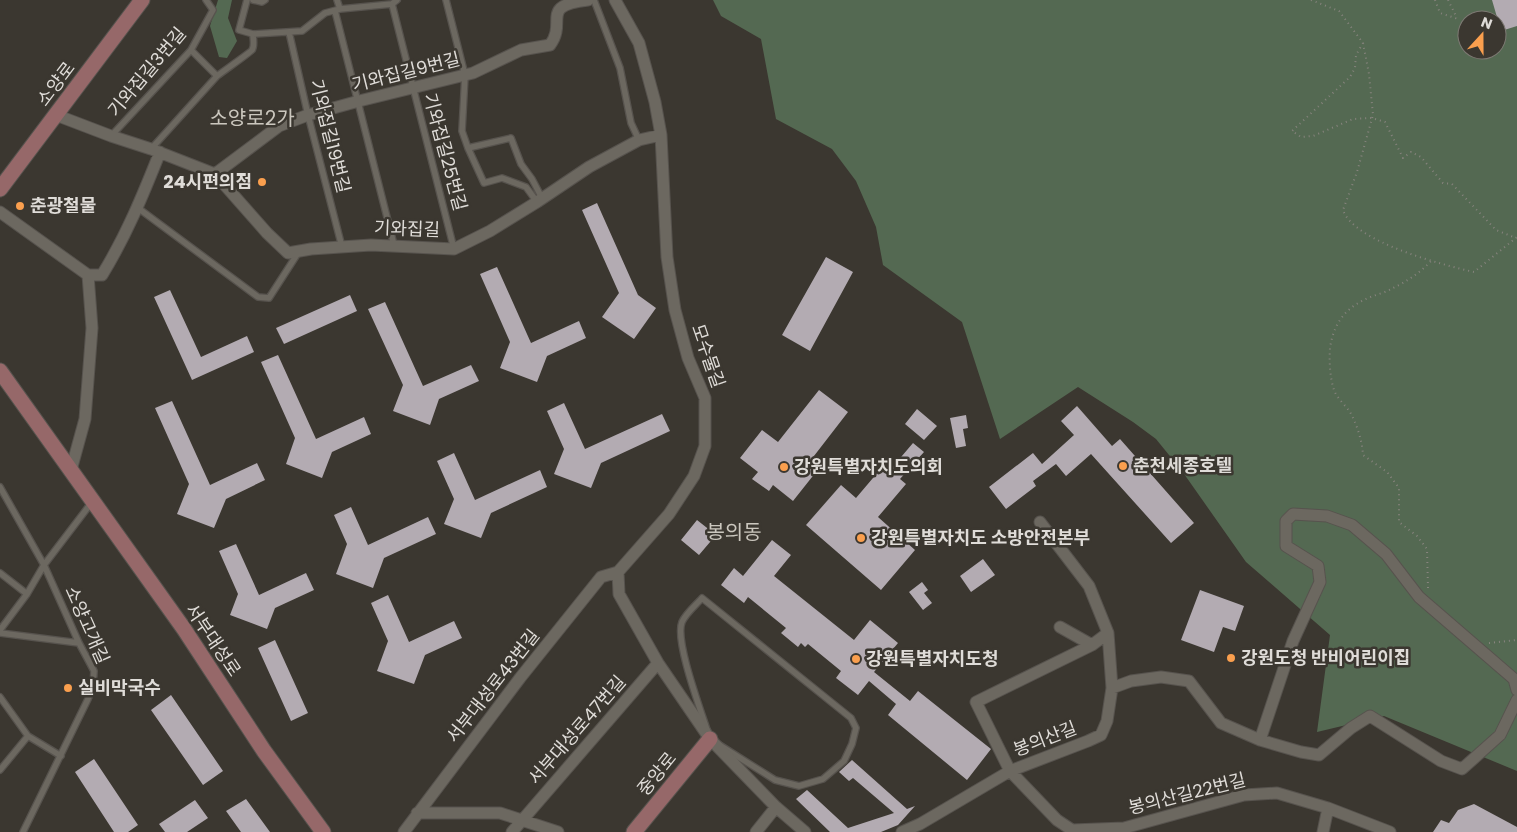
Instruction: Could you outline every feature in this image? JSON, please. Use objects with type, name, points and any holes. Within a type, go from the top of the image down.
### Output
[{"type":"street","name":"소양로","points":[[0,189],[142,0]]},
{"type":"street","name":"기와집길9번길","points":[[215,174],[279,126],[308,115],[359,101],[466,75],[521,50],[550,45],[554,40],[558,11],[565,4],[581,0]]},
{"type":"street","name":"모수물길","points":[[615,0],[639,43],[655,102],[661,135],[667,257],[675,310],[688,358],[705,398],[705,446],[694,476],[668,514],[618,572]]},
{"type":"street","name":"기와집길","points":[[56,115],[155,150],[215,174],[267,233],[288,253],[311,249],[371,245],[454,249],[490,231],[589,167],[639,140],[661,135]]},
{"type":"street","points":[[0,212],[88,275],[102,275],[113,258],[138,208],[155,150]]},
{"type":"street","points":[[71,470],[85,419],[92,328],[88,275]]},
{"type":"street","name":"서부대성로","points":[[0,371],[184,628],[264,751],[323,832]]},
{"type":"street","points":[[1260,740],[1293,641],[1320,582],[1318,566],[1286,546],[1286,521],[1293,514],[1327,516],[1352,526],[1386,554],[1419,597],[1514,679],[1517,690]]},
{"type":"street","points":[[1040,522],[1088,586],[1106,628],[1092,645],[1060,627]]},
{"type":"street","points":[[618,572],[619,594],[658,663],[710,739],[776,807],[805,832]]},
{"type":"street","name":"서부대성로43번길","points":[[404,832],[520,678],[601,577],[618,572]]},
{"type":"street","name":"봉의산길","points":[[902,832],[920,824],[1010,771],[1101,735],[1107,721],[1112,688],[1106,628]]},
{"type":"street","name":"봉의산길22번길","points":[[1092,645],[976,702],[1010,771],[1057,820],[1072,830],[1124,828],[1244,795],[1278,793],[1328,808],[1390,832]]},
{"type":"street","name":"서부대성로47번길","points":[[512,832],[658,663]]},
{"type":"street","points":[[1112,688],[1131,681],[1161,677],[1189,681],[1221,723],[1260,740],[1301,752],[1319,755],[1351,728],[1370,716],[1440,761],[1462,769],[1500,735],[1517,700]]},
{"type":"street","name":"중앙로","points":[[634,832],[710,739]]},
{"type":"street","points":[[756,832],[776,807]]},
{"type":"street","points":[[1323,832],[1328,808]]},
{"type":"street","points":[[417,813],[500,813],[558,832]]},
{"type":"lane","name":"기와집길3번길","points":[[112,136],[190,50],[212,10],[206,0]]},
{"type":"lane","points":[[247,0],[239,30],[254,34],[302,31],[325,13],[394,2]]},
{"type":"lane","points":[[253,0],[262,2],[265,0]]},
{"type":"lane","points":[[336,0],[394,246]]},
{"type":"lane","points":[[446,0],[466,75],[462,131],[484,183],[502,178],[526,187],[539,200]]},
{"type":"lane","points":[[594,0],[620,68],[631,123],[639,140]]},
{"type":"lane","name":"기와집길25번길","points":[[394,2],[413,88],[454,249]]},
{"type":"lane","name":"기와집길19번길","points":[[289,32],[342,247]]},
{"type":"lane","points":[[155,150],[217,76],[251,52],[254,34]]},
{"type":"lane","points":[[190,50],[217,76]]},
{"type":"lane","points":[[468,148],[511,138],[521,164],[532,179],[539,200]]},
{"type":"lane","points":[[138,208],[258,297],[269,298],[300,251]]},
{"type":"lane","name":"소양고개길","points":[[0,487],[44,565],[79,643],[94,671],[93,688],[23,832]]},
{"type":"lane","points":[[79,643],[0,631],[27,594],[44,565],[93,500]]},
{"type":"lane","points":[[0,573],[27,594]]},
{"type":"lane","points":[[702,598],[851,718],[856,728],[852,744],[844,761],[823,779],[799,786],[776,780],[710,739],[691,680],[680,636],[682,621],[702,598]]},
{"type":"lane","points":[[0,697],[28,736],[61,756]]},
{"type":"lane","points":[[0,770],[28,736]]},
{"type":"path","points":[[1311,0],[1339,11],[1363,43],[1369,74],[1372,118],[1343,210],[1345,215],[1354,225],[1392,247],[1431,261],[1474,272],[1516,238],[1496,230],[1452,184],[1443,183],[1421,157],[1411,152],[1403,158],[1384,122],[1372,118],[1353,119],[1313,136],[1301,137],[1292,131],[1350,77],[1355,68],[1356,55],[1363,43]]},
{"type":"path","points":[[1435,0],[1440,14],[1458,19],[1448,0]]},
{"type":"path","points":[[1428,592],[1427,549],[1418,536],[1399,522],[1399,488],[1387,472],[1363,455],[1362,441],[1350,412],[1334,391],[1330,356],[1332,335],[1338,322],[1347,311],[1407,280],[1431,261]]},
{"type":"path","points":[[1474,645],[1517,640]]},
{"type":"green space","points":[[218,0],[232,0],[228,18],[237,41],[227,58],[219,57],[210,26]]},
{"type":"green space","points":[[713,0],[1517,0],[1517,771],[1384,716],[1317,732],[1330,635],[1246,562],[1182,471],[1156,439],[1133,422],[1078,387],[1000,439],[962,322],[883,265],[876,227],[856,181],[832,149],[776,119],[761,39],[721,16]]},
{"type":"building","points":[[1492,0],[1517,0],[1517,26],[1507,29],[1507,10],[1495,10]]},
{"type":"building","points":[[597,203],[638,295],[656,308],[634,339],[602,317],[619,293],[582,210]]},
{"type":"building","points":[[826,257],[853,272],[810,351],[782,335]]},
{"type":"building","points":[[497,267],[531,343],[579,321],[586,338],[547,356],[537,382],[500,368],[510,342],[480,274]]},
{"type":"building","points":[[170,290],[201,357],[247,336],[254,352],[192,380],[154,297]]},
{"type":"building","points":[[350,295],[357,311],[284,344],[276,328]]},
{"type":"building","points":[[385,302],[423,386],[471,365],[479,381],[439,399],[430,425],[393,411],[403,385],[368,309]]},
{"type":"building","points":[[278,355],[316,439],[364,417],[371,434],[332,452],[322,478],[286,464],[295,438],[261,362]]},
{"type":"building","points":[[819,390],[848,412],[807,465],[816,472],[793,501],[773,485],[769,491],[752,479],[758,472],[740,458],[762,430],[778,442]]},
{"type":"building","points":[[172,401],[210,485],[257,463],[265,480],[226,499],[214,528],[177,514],[189,484],[155,408]]},
{"type":"building","points":[[564,403],[585,449],[662,414],[670,431],[601,463],[591,488],[554,474],[564,449],[547,411]]},
{"type":"building","name":"춘천세종호텔","points":[[1077,406],[1112,446],[1120,439],[1194,523],[1171,543],[1091,454],[1066,476],[1056,464],[1033,481],[1036,486],[1006,509],[989,487],[1033,453],[1042,464],[1074,435],[1061,421]]},
{"type":"building","points":[[917,409],[937,426],[924,440],[905,424]]},
{"type":"building","points":[[966,415],[968,428],[963,429],[966,446],[956,448],[950,418]]},
{"type":"building","name":"강원특별자치도 소방안전본부","points":[[913,443],[924,452],[900,479],[906,484],[878,517],[915,550],[881,590],[806,525],[841,485],[856,498],[884,465],[890,470]]},
{"type":"building","points":[[454,453],[475,500],[540,470],[547,487],[491,513],[481,538],[444,524],[454,499],[437,461]]},
{"type":"building","points":[[351,507],[368,545],[428,517],[436,534],[384,558],[373,588],[336,574],[347,544],[334,515]]},
{"type":"building","points":[[697,520],[716,535],[699,555],[681,540]]},
{"type":"building","name":"강원특별자치도청","points":[[772,540],[791,555],[774,576],[854,640],[870,620],[898,643],[874,672],[910,701],[918,691],[991,749],[967,780],[888,715],[896,704],[869,681],[858,695],[836,678],[841,671],[808,644],[805,647],[801,643],[798,647],[781,633],[786,628],[748,597],[744,603],[721,585],[734,568],[743,576]]},
{"type":"building","points":[[236,544],[259,595],[306,573],[314,590],[275,608],[267,629],[230,615],[238,594],[219,551]]},
{"type":"building","points":[[983,559],[995,575],[971,592],[960,576]]},
{"type":"building","points":[[922,582],[928,590],[924,593],[932,603],[923,610],[909,592]]},
{"type":"building","name":"강원도청 반비어린이집","points":[[1200,590],[1244,606],[1235,631],[1223,627],[1214,652],[1181,640]]},
{"type":"building","points":[[388,595],[409,642],[454,621],[462,638],[425,655],[414,684],[377,671],[388,641],[371,603]]},
{"type":"building","points":[[275,640],[308,713],[291,721],[258,648]]},
{"type":"building","points":[[171,695],[223,771],[203,785],[151,710]]},
{"type":"building","points":[[94,759],[138,825],[128,832],[114,832],[75,772]]},
{"type":"building","points":[[852,760],[907,809],[915,806],[898,825],[881,832],[830,832],[796,799],[807,790],[848,828],[894,813],[853,778],[849,781],[839,772]]},
{"type":"building","points":[[246,799],[270,832],[241,832],[226,811]]},
{"type":"building","points":[[195,800],[208,818],[187,832],[165,832],[159,824]]},
{"type":"building","points":[[1474,804],[1517,827],[1517,832],[1433,832],[1441,820],[1449,823],[1458,810]]},
{"type":"place","name":"24시편의점","points":[[262,182]]},
{"type":"place","name":"춘광철물","points":[[20,206]]},
{"type":"place","name":"춘천세종호텔","points":[[1123,466]]},
{"type":"place","name":"강원특별자치도의회","points":[[784,467]]},
{"type":"place","name":"강원특별자치도 소방안전본부","points":[[861,538]]},
{"type":"place","name":"강원도청 반비어린이집","points":[[1231,658]]},
{"type":"place","name":"강원특별자치도청","points":[[856,659]]},
{"type":"place","name":"실비막국수","points":[[68,688]]},
{"type":"district","name":"소양로2가","points":[[252,118]]},
{"type":"district","name":"봉의동","points":[[734,532]]}]
